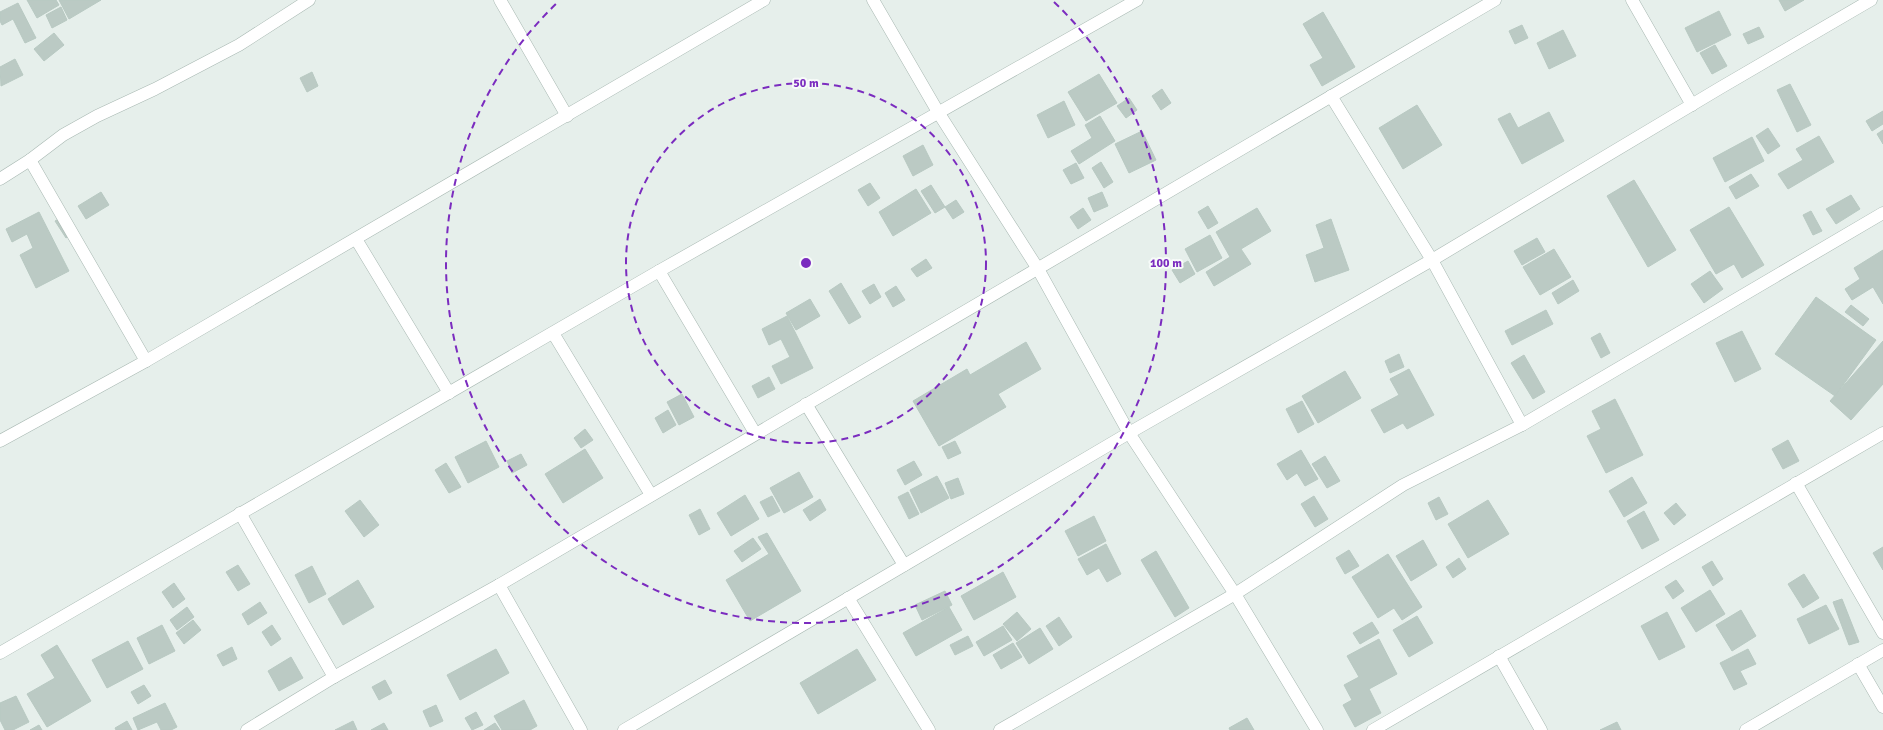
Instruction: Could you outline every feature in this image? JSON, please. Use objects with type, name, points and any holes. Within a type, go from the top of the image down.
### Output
[{"type":"street","points":[[0,179],[30,160],[63,135],[239,45],[309,0]]},
{"type":"street","points":[[500,0],[566,116]]},
{"type":"street","points":[[0,441],[146,361],[764,0]]},
{"type":"street","points":[[873,0],[938,112],[1038,269],[1130,433],[1236,594],[1317,730]]},
{"type":"street","points":[[0,653],[659,271],[1137,0]]},
{"type":"street","points":[[247,730],[334,677],[499,585],[1495,0]]},
{"type":"street","points":[[1632,0],[1692,105]]},
{"type":"street","points":[[624,730],[1130,433],[1432,260],[1871,0]]},
{"type":"street","points":[[1332,96],[1432,260],[1522,425]]},
{"type":"street","points":[[30,160],[146,361]]},
{"type":"street","points":[[1000,730],[1236,594],[1403,485],[1522,425],[1883,213]]},
{"type":"street","points":[[356,239],[449,393]]},
{"type":"street","points":[[659,271],[756,433]]},
{"type":"street","points":[[553,333],[651,495]]},
{"type":"street","points":[[806,404],[904,565]]},
{"type":"street","points":[[1373,730],[1883,433]]},
{"type":"street","points":[[1796,484],[1883,633]]},
{"type":"street","points":[[240,513],[334,677]]},
{"type":"street","points":[[499,585],[581,730]]},
{"type":"street","points":[[848,598],[929,730]]},
{"type":"street","points":[[1746,730],[1883,650]]},
{"type":"street","points":[[1499,656],[1541,730]]},
{"type":"street","points":[[1858,664],[1883,707]]},
{"type":"building","points":[[27,0],[56,0],[59,5],[37,18]]},
{"type":"building","points":[[59,0],[101,0],[69,19]]},
{"type":"building","points":[[1779,0],[1804,0],[1785,11]]},
{"type":"building","points":[[18,3],[36,38],[25,43],[13,19],[2,25],[0,21],[0,12]]},
{"type":"building","points":[[61,7],[67,20],[52,28],[46,15]]},
{"type":"building","points":[[1719,11],[1731,35],[1697,52],[1685,28]]},
{"type":"building","points":[[1323,12],[1355,67],[1322,86],[1310,65],[1323,58],[1303,24]]},
{"type":"building","points":[[1522,25],[1528,38],[1515,44],[1509,31]]},
{"type":"building","points":[[1759,27],[1764,37],[1748,44],[1743,34]]},
{"type":"building","points":[[1563,30],[1576,56],[1549,69],[1537,43]]},
{"type":"building","points":[[54,33],[64,45],[44,61],[34,49]]},
{"type":"building","points":[[1715,45],[1727,66],[1712,74],[1700,53]]},
{"type":"building","points":[[15,59],[23,75],[1,86],[0,67]]},
{"type":"building","points":[[312,72],[318,86],[307,92],[300,78]]},
{"type":"building","points":[[1099,74],[1117,103],[1086,121],[1068,92]]},
{"type":"building","points":[[1790,84],[1811,125],[1797,132],[1777,90]]},
{"type":"building","points":[[1162,89],[1171,103],[1161,110],[1152,96]]},
{"type":"building","points":[[1129,98],[1137,110],[1126,118],[1117,106]]},
{"type":"building","points":[[1064,101],[1075,125],[1048,138],[1037,115]]},
{"type":"building","points":[[1417,105],[1442,145],[1403,169],[1379,128]]},
{"type":"building","points":[[1883,111],[1883,124],[1872,131],[1866,121]]},
{"type":"building","points":[[1549,112],[1564,141],[1522,164],[1498,119],[1510,113],[1518,128]]},
{"type":"building","points":[[1100,116],[1115,141],[1079,164],[1071,151],[1092,138],[1085,125]]},
{"type":"building","points":[[1768,128],[1780,146],[1768,154],[1756,136]]},
{"type":"building","points":[[1883,130],[1883,144],[1877,134]]},
{"type":"building","points":[[1142,131],[1156,160],[1129,173],[1115,144]]},
{"type":"building","points":[[1819,136],[1834,162],[1788,189],[1778,174],[1803,160],[1796,149]]},
{"type":"building","points":[[1752,137],[1764,161],[1725,182],[1713,158]]},
{"type":"building","points":[[923,145],[933,165],[913,176],[903,156]]},
{"type":"building","points":[[1101,162],[1113,182],[1104,188],[1092,168]]},
{"type":"building","points":[[1076,163],[1084,178],[1071,184],[1063,170]]},
{"type":"building","points":[[1751,174],[1759,186],[1736,199],[1729,187]]},
{"type":"building","points":[[1634,180],[1676,250],[1648,267],[1607,196]]},
{"type":"building","points":[[870,183],[880,198],[868,206],[858,190]]},
{"type":"building","points":[[931,185],[945,207],[935,213],[921,191]]},
{"type":"building","points":[[916,189],[931,213],[893,236],[879,212]]},
{"type":"building","points":[[101,192],[109,205],[86,219],[78,206]]},
{"type":"building","points":[[1102,192],[1108,206],[1094,212],[1088,198]]},
{"type":"building","points":[[1851,195],[1860,209],[1836,224],[1826,209]]},
{"type":"building","points":[[956,200],[964,212],[953,219],[945,207]]},
{"type":"building","points":[[1208,206],[1218,223],[1208,229],[1198,212]]},
{"type":"building","points":[[1729,207],[1764,265],[1742,278],[1734,264],[1716,274],[1690,230]]},
{"type":"building","points":[[1083,208],[1091,220],[1078,229],[1070,217]]},
{"type":"building","points":[[1257,208],[1271,231],[1241,249],[1251,264],[1214,286],[1206,272],[1230,257],[1216,232]]},
{"type":"building","points":[[1811,211],[1822,231],[1813,235],[1803,215]]},
{"type":"building","points":[[39,212],[69,271],[36,288],[20,255],[33,248],[27,234],[12,242],[6,229]]},
{"type":"building","points":[[62,217],[73,233],[66,238],[55,221]]},
{"type":"building","points":[[1331,219],[1349,270],[1315,282],[1306,255],[1324,248],[1316,225]]},
{"type":"building","points":[[1210,235],[1222,258],[1197,272],[1185,249]]},
{"type":"building","points":[[1537,238],[1545,252],[1522,265],[1514,251]]},
{"type":"building","points":[[1554,249],[1571,277],[1540,295],[1523,267]]},
{"type":"building","points":[[1883,250],[1883,304],[1873,287],[1852,300],[1845,289],[1860,279],[1854,268]]},
{"type":"building","points":[[926,259],[932,268],[917,277],[911,269]]},
{"type":"building","points":[[1188,261],[1195,274],[1180,283],[1172,270]]},
{"type":"building","points":[[1710,271],[1723,289],[1704,303],[1691,284]]},
{"type":"building","points":[[1573,280],[1579,291],[1558,304],[1552,293]]},
{"type":"building","points":[[841,283],[861,317],[849,324],[829,291]]},
{"type":"building","points":[[874,284],[881,297],[870,304],[862,291]]},
{"type":"building","points":[[896,286],[905,300],[893,307],[885,293]]},
{"type":"building","points":[[1816,297],[1876,340],[1835,396],[1775,354]]},
{"type":"building","points":[[810,299],[820,316],[796,330],[786,313]]},
{"type":"building","points":[[1851,305],[1869,319],[1863,326],[1845,312]]},
{"type":"building","points":[[1546,310],[1553,324],[1512,345],[1505,331]]},
{"type":"building","points":[[787,316],[813,368],[781,384],[772,366],[790,357],[781,339],[769,345],[762,329]]},
{"type":"building","points":[[1742,331],[1761,369],[1735,382],[1716,343]]},
{"type":"building","points":[[1600,333],[1610,353],[1601,358],[1591,338]]},
{"type":"building","points":[[1883,341],[1883,384],[1851,420],[1830,401]]},
{"type":"building","points":[[1026,342],[1041,369],[998,394],[1006,407],[939,446],[913,401],[967,369],[970,375]]},
{"type":"building","points":[[1399,354],[1404,367],[1390,373],[1385,361]]},
{"type":"building","points":[[1524,355],[1545,392],[1533,399],[1511,363]]},
{"type":"building","points":[[1409,369],[1434,415],[1407,429],[1403,423],[1384,433],[1371,410],[1399,395],[1390,379]]},
{"type":"building","points":[[1345,371],[1361,398],[1318,423],[1302,396]]},
{"type":"building","points":[[769,377],[775,389],[758,398],[752,386]]},
{"type":"building","points":[[682,394],[694,417],[679,425],[667,402]]},
{"type":"building","points":[[1615,399],[1643,455],[1606,473],[1587,436],[1601,429],[1592,411]]},
{"type":"building","points":[[1302,401],[1314,424],[1298,433],[1286,409]]},
{"type":"building","points":[[668,410],[676,425],[663,433],[655,418]]},
{"type":"building","points":[[585,429],[593,440],[581,448],[574,438]]},
{"type":"building","points":[[1788,440],[1799,461],[1783,469],[1772,449]]},
{"type":"building","points":[[486,441],[499,467],[468,483],[455,457]]},
{"type":"building","points":[[955,441],[961,453],[948,459],[942,447]]},
{"type":"building","points":[[585,449],[603,478],[563,503],[545,474]]},
{"type":"building","points":[[1301,450],[1318,479],[1305,486],[1297,473],[1287,480],[1277,464]]},
{"type":"building","points":[[521,454],[527,465],[512,473],[507,461]]},
{"type":"building","points":[[1325,456],[1340,481],[1327,488],[1312,464]]},
{"type":"building","points":[[914,461],[922,475],[905,485],[897,470]]},
{"type":"building","points":[[446,463],[461,487],[449,493],[435,470]]},
{"type":"building","points":[[799,472],[813,497],[784,513],[770,488]]},
{"type":"building","points":[[937,476],[949,498],[921,513],[910,490]]},
{"type":"building","points":[[1632,477],[1647,503],[1624,517],[1609,491]]},
{"type":"building","points":[[958,478],[964,494],[951,499],[945,483]]},
{"type":"building","points":[[908,492],[919,514],[909,519],[898,497]]},
{"type":"building","points":[[745,495],[759,519],[731,536],[717,513]]},
{"type":"building","points":[[772,496],[780,511],[768,517],[760,502]]},
{"type":"building","points":[[1314,496],[1328,519],[1315,527],[1301,504]]},
{"type":"building","points":[[1439,497],[1448,514],[1436,520],[1428,503]]},
{"type":"building","points":[[820,499],[826,510],[810,521],[803,510]]},
{"type":"building","points":[[360,500],[379,525],[364,537],[345,511]]},
{"type":"building","points":[[1488,500],[1509,534],[1468,558],[1448,524]]},
{"type":"building","points":[[1676,503],[1686,515],[1674,525],[1664,513]]},
{"type":"building","points":[[700,509],[710,529],[699,535],[689,515]]},
{"type":"building","points":[[1644,511],[1659,540],[1642,549],[1627,521]]},
{"type":"building","points":[[1094,516],[1106,541],[1078,556],[1065,531]]},
{"type":"building","points":[[767,533],[801,591],[750,621],[726,580],[769,554],[758,537]]},
{"type":"building","points":[[753,538],[761,549],[742,562],[734,551]]},
{"type":"building","points":[[1423,540],[1437,565],[1411,581],[1396,556]]},
{"type":"building","points":[[1106,544],[1121,574],[1107,582],[1099,568],[1087,575],[1078,559]]},
{"type":"building","points":[[1883,547],[1883,570],[1873,553]]},
{"type":"building","points":[[1349,550],[1359,566],[1345,574],[1336,558]]},
{"type":"building","points":[[1156,551],[1189,608],[1175,617],[1141,560]]},
{"type":"building","points":[[1388,554],[1422,607],[1402,620],[1394,608],[1378,618],[1352,577]]},
{"type":"building","points":[[1459,558],[1466,569],[1453,578],[1446,567]]},
{"type":"building","points":[[1712,561],[1723,579],[1713,586],[1702,567]]},
{"type":"building","points":[[238,565],[250,584],[238,591],[226,572]]},
{"type":"building","points":[[312,566],[326,594],[309,603],[295,575]]},
{"type":"building","points":[[1003,572],[1016,597],[974,620],[961,596]]},
{"type":"building","points":[[1804,574],[1819,598],[1803,608],[1788,584]]},
{"type":"building","points":[[358,580],[374,607],[343,625],[328,599]]},
{"type":"building","points":[[1676,580],[1684,591],[1673,599],[1665,587]]},
{"type":"building","points":[[174,583],[185,599],[173,608],[162,592]]},
{"type":"building","points":[[1710,590],[1725,614],[1696,632],[1681,608]]},
{"type":"building","points":[[945,591],[952,605],[922,620],[915,605]]},
{"type":"building","points":[[1842,599],[1859,642],[1849,645],[1833,602]]},
{"type":"building","points":[[260,602],[267,613],[248,625],[242,614]]},
{"type":"building","points":[[1826,605],[1839,629],[1809,644],[1797,619]]},
{"type":"building","points":[[187,607],[194,617],[177,630],[170,620]]},
{"type":"building","points":[[949,607],[962,630],[916,656],[903,633]]},
{"type":"building","points":[[1741,610],[1756,636],[1732,651],[1716,625]]},
{"type":"building","points":[[1017,612],[1031,629],[1017,641],[1003,624]]},
{"type":"building","points":[[1667,612],[1685,647],[1659,660],[1641,626]]},
{"type":"building","points":[[1417,616],[1433,643],[1409,657],[1393,630]]},
{"type":"building","points":[[1059,617],[1072,637],[1059,646],[1046,626]]},
{"type":"building","points":[[193,620],[201,630],[184,644],[176,633]]},
{"type":"building","points":[[1372,622],[1379,633],[1360,644],[1353,633]]},
{"type":"building","points":[[162,625],[175,651],[149,664],[137,638]]},
{"type":"building","points":[[272,625],[281,639],[271,646],[262,632]]},
{"type":"building","points":[[1003,626],[1012,640],[984,656],[976,642]]},
{"type":"building","points":[[1040,628],[1053,649],[1029,664],[1016,643]]},
{"type":"building","points":[[968,636],[973,646],[955,655],[950,645]]},
{"type":"building","points":[[1379,639],[1397,674],[1369,689],[1381,713],[1355,727],[1343,705],[1352,700],[1344,685],[1359,677],[1347,656]]},
{"type":"building","points":[[128,641],[143,669],[107,688],[92,660]]},
{"type":"building","points":[[1013,643],[1022,657],[1001,669],[993,655]]},
{"type":"building","points":[[57,645],[91,701],[47,727],[27,694],[55,678],[41,655]]},
{"type":"building","points":[[232,647],[237,659],[223,666],[217,655]]},
{"type":"building","points":[[496,649],[509,673],[460,700],[447,675]]},
{"type":"building","points":[[857,649],[876,680],[818,714],[800,683]]},
{"type":"building","points":[[1748,649],[1756,664],[1740,671],[1747,684],[1734,690],[1720,663]]},
{"type":"building","points":[[291,657],[303,678],[279,691],[268,671]]},
{"type":"building","points":[[385,680],[392,693],[379,700],[372,687]]},
{"type":"building","points":[[144,685],[151,696],[138,704],[131,692]]},
{"type":"building","points":[[16,696],[29,722],[13,730],[5,730],[0,720],[0,703]]},
{"type":"building","points":[[524,700],[537,726],[530,730],[502,730],[494,716]]},
{"type":"building","points":[[165,703],[177,727],[171,730],[161,730],[157,722],[138,730],[133,718]]},
{"type":"building","points":[[436,705],[443,721],[430,727],[423,711]]},
{"type":"building","points":[[476,712],[483,725],[472,730],[465,718]]},
{"type":"building","points":[[1247,718],[1254,730],[1230,730],[1229,728]]},
{"type":"building","points":[[127,721],[132,730],[116,730],[115,728]]},
{"type":"building","points":[[353,721],[357,730],[335,730]]},
{"type":"building","points":[[1617,722],[1621,730],[1600,730]]},
{"type":"building","points":[[384,723],[388,730],[371,730]]},
{"type":"building","points":[[495,723],[500,730],[484,730]]},
{"type":"building","points":[[39,725],[42,730],[30,730]]}]
